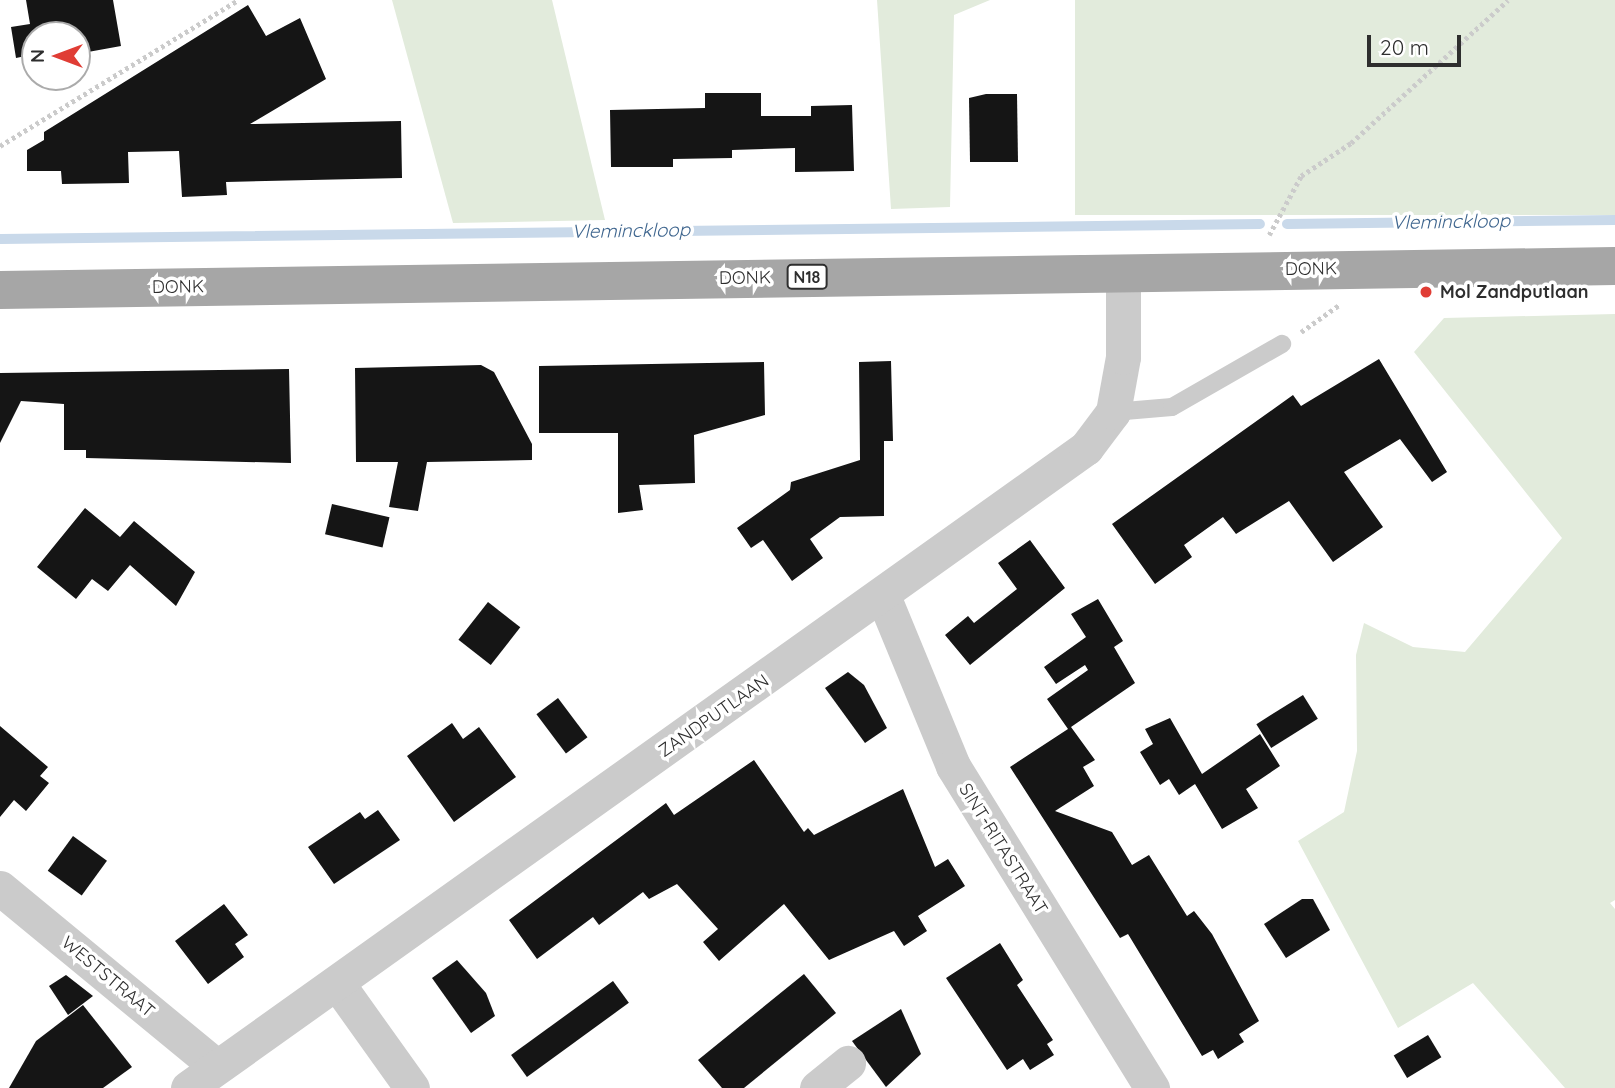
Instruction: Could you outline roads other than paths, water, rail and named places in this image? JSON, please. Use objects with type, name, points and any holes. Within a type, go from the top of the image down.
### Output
[{"type":"main road","name":"DONK","points":[[0,290],[1615,265]]},
{"type":"street","name":"ZANDPUTLAAN","points":[[188,1088],[883,596],[1086,448],[1113,412],[1123,357],[1123,272]]},
{"type":"street","name":"SINT-RITASTRAAT","points":[[883,596],[953,766],[1152,1088]]},
{"type":"street","name":"WESTSTRAAT","points":[[0,888],[216,1066]]},
{"type":"street","points":[[337,983],[412,1088]]},
{"type":"street","points":[[817,1088],[848,1063]]},
{"type":"lane","points":[[1113,412],[1172,407],[1282,344]]},
{"type":"waterway","name":"Vleminckloop","points":[[1287,224],[1615,220]]},
{"type":"waterway","name":"Vleminckloop","points":[[1,239],[1260,224]]},
{"type":"place","name":"Mol Zandputlaan","points":[[1426,292]]}]
